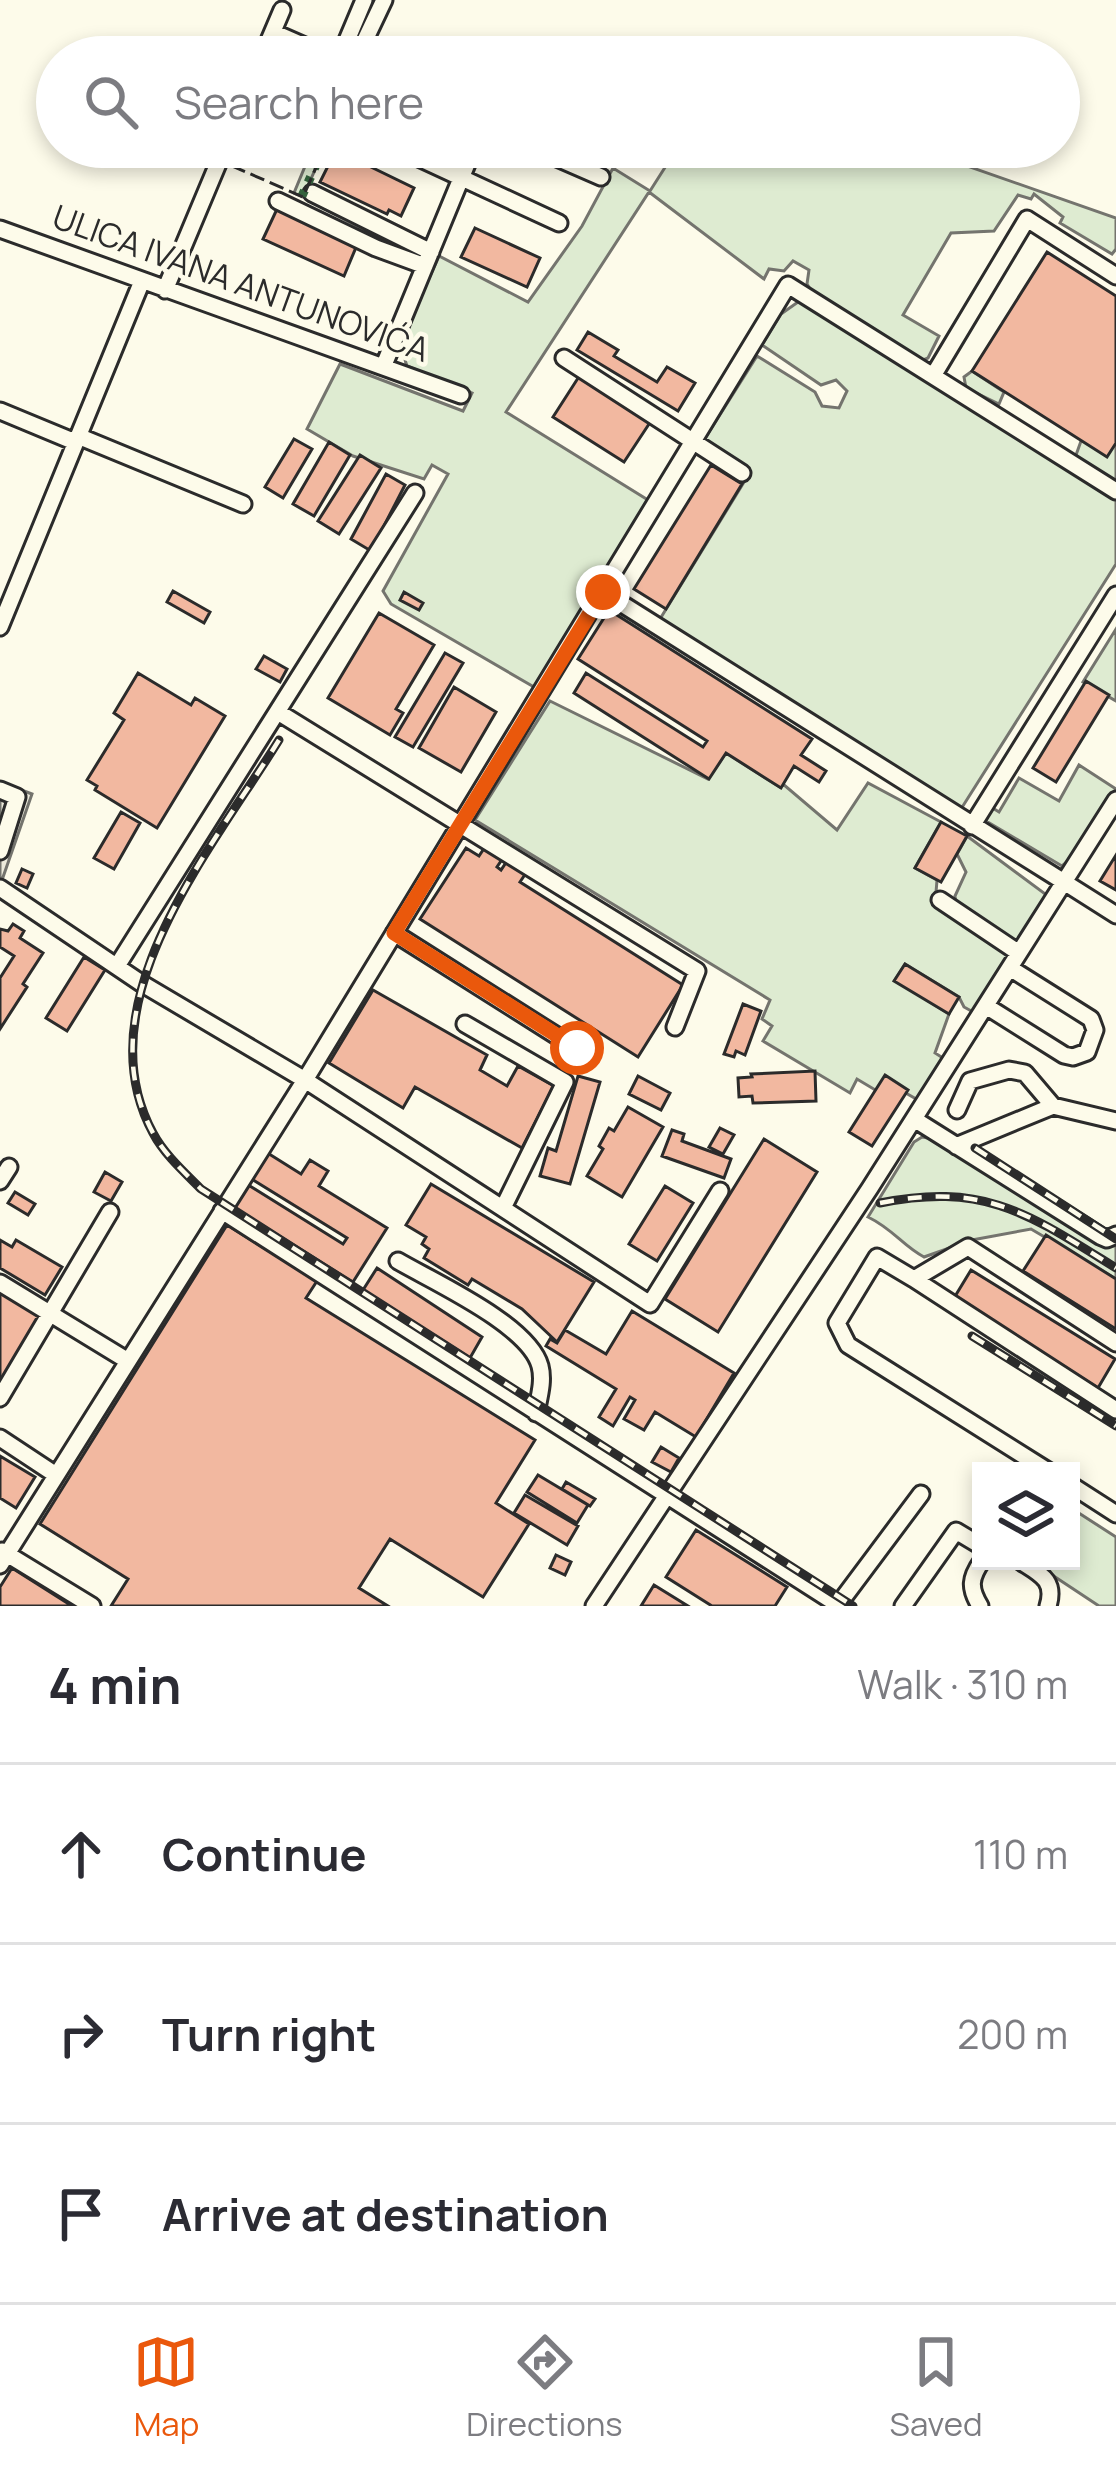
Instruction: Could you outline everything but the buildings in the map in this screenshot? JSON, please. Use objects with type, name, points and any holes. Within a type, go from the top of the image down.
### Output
[{"type":"street","points":[[349,36],[364,0]]},
{"type":"street","points":[[367,36],[384,0]]},
{"type":"street","points":[[271,36],[282,10]]},
{"type":"street","points":[[273,32],[282,36]]},
{"type":"street","points":[[166,290],[216,168]]},
{"type":"street","points":[[440,168],[559,223]]},
{"type":"street","points":[[384,365],[465,168]]},
{"type":"street","points":[[582,168],[601,177]]},
{"type":"street","points":[[312,194],[428,259]]},
{"type":"street","points":[[278,201],[376,248],[428,259]]},
{"type":"street","points":[[933,376],[1027,219],[1112,270]]},
{"type":"street","name":"ULICA IVANA ANTUNOVIĆA","points":[[0,229],[461,395]]},
{"type":"street","points":[[0,627],[142,281]]},
{"type":"street","points":[[92,1606],[2,1556],[305,1080],[788,285],[1116,491]]},
{"type":"street","points":[[564,358],[742,473]]},
{"type":"street","points":[[0,411],[243,504]]},
{"type":"street","points":[[117,966],[415,493]]},
{"type":"street","points":[[603,592],[1116,915]]},
{"type":"street","points":[[972,826],[1116,595]]},
{"type":"street","points":[[278,712],[698,971],[675,1027]]},
{"type":"street","points":[[0,790],[17,797],[0,851]]},
{"type":"street","points":[[594,1606],[914,1119],[1116,800]]},
{"type":"street","points":[[0,888],[650,1304],[720,1191]]},
{"type":"street","points":[[940,900],[1019,953]]},
{"type":"street","points":[[394,933],[577,1048]]},
{"type":"street","points":[[986,1006],[1064,1055],[1073,1058],[1087,1052],[1095,1030],[1090,1019],[1010,968]]},
{"type":"street","points":[[465,1024],[565,1082],[503,1208]]},
{"type":"street","points":[[957,1110],[970,1082],[1009,1070],[1025,1073],[1053,1106]]},
{"type":"street","points":[[956,1146],[1053,1106],[1116,1121]]},
{"type":"street","points":[[914,1119],[1100,1236],[1116,1235]]},
{"type":"street","points":[[0,1171],[9,1167],[0,1181]]},
{"type":"street","points":[[223,1211],[839,1605],[921,1493]]},
{"type":"street","points":[[0,1398],[110,1212]]},
{"type":"street","points":[[914,1280],[968,1246],[1116,1343]]},
{"type":"street","points":[[1034,1462],[848,1345],[837,1323],[877,1257],[1116,1410]]},
{"type":"street","points":[[398,1261],[502,1323],[528,1345],[539,1361],[542,1380],[536,1412]]},
{"type":"street","points":[[0,1283],[128,1361]]},
{"type":"street","points":[[0,1438],[56,1475]]},
{"type":"street","points":[[1080,1491],[1116,1514]]},
{"type":"street","points":[[902,1606],[956,1531],[972,1539]]},
{"type":"street","points":[[976,1570],[971,1591],[980,1606]]},
{"type":"street","points":[[1034,1570],[1051,1586],[1048,1606]]},
{"type":"green space","points":[[304,168],[316,168],[303,197],[294,193]]},
{"type":"green space","points":[[613,168],[650,191],[665,168],[973,168],[1116,218],[1116,249],[1112,254],[1060,223],[1063,217],[1034,194],[1031,199],[1018,195],[994,231],[951,233],[903,315],[939,336],[928,358],[921,361],[812,292],[807,284],[809,270],[793,261],[784,271],[769,269],[764,279],[649,192],[506,412],[648,500],[534,687],[391,604],[383,591],[448,474],[432,465],[424,479],[353,456],[307,429],[340,364],[463,411],[472,393],[407,366],[404,355],[409,327],[439,256],[528,302],[582,226]]},
{"type":"green space","points":[[798,302],[1116,498],[1116,564],[961,809],[660,619],[749,474],[704,440],[757,356],[815,392],[822,406],[839,408],[847,391],[836,380],[821,385],[762,345],[781,314]]},
{"type":"green space","points":[[972,371],[1004,392],[999,404],[966,388],[964,377]]},
{"type":"green space","points":[[1081,441],[1116,443],[1116,484],[1076,455]]},
{"type":"green space","points":[[1116,629],[1116,701],[1083,682]]},
{"type":"green space","points":[[550,701],[708,779],[726,753],[780,787],[783,784],[837,830],[868,783],[941,822],[915,868],[937,880],[935,905],[1009,955],[975,1013],[959,997],[905,964],[895,980],[949,1014],[935,1053],[946,1060],[918,1100],[883,1080],[877,1091],[857,1079],[850,1093],[763,1041],[772,1026],[762,1019],[770,1000],[475,820]]},
{"type":"green space","points":[[1079,765],[1116,789],[1076,854],[1062,866],[986,821],[991,807],[999,812],[1019,778],[1059,801]]},
{"type":"green space","points":[[967,836],[1048,896],[1018,943],[956,905],[966,872],[957,854]]},
{"type":"green space","points":[[922,1137],[1103,1245],[1116,1246],[1116,1279],[1031,1229],[972,1240],[924,1257],[910,1248],[868,1217],[914,1142]]},
{"type":"green space","points":[[1080,1514],[1116,1537],[1116,1606],[1099,1606],[1045,1570],[1080,1570]]},
{"type":"shaded area","points":[[0,782],[32,794],[1,883],[0,883]]},
{"type":"railway","points":[[279,740],[191,877],[144,979],[133,1031],[135,1083],[158,1141],[201,1189],[853,1606]]},
{"type":"railway","points":[[975,1148],[1116,1239]]},
{"type":"railway","points":[[880,1203],[949,1197],[1005,1207],[1116,1268]]},
{"type":"railway","points":[[972,1336],[1116,1426]]},
{"type":"hedge","points":[[302,196],[315,168]]},
{"type":"fence","points":[[237,168],[303,197],[316,168]]},
{"type":"route","points":[[577,1048],[394,933],[603,592]]}]
